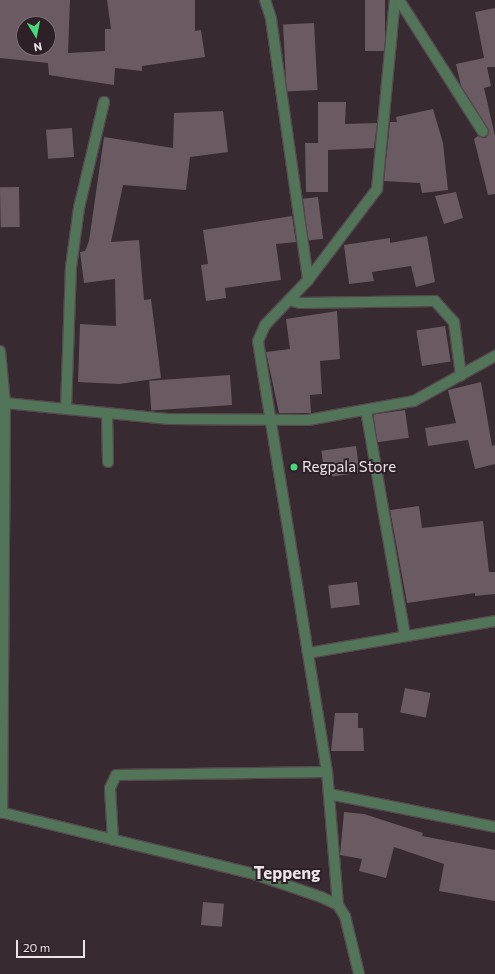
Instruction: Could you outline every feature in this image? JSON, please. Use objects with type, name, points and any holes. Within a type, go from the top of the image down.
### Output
[{"type":"street","points":[[265,0],[308,280]]},
{"type":"street","points":[[359,974],[351,932],[338,905],[327,772],[270,422],[259,333],[308,280],[377,189],[395,0]]},
{"type":"street","points":[[399,0],[483,132]]},
{"type":"street","points":[[66,409],[71,267],[79,208],[104,102]]},
{"type":"street","points":[[289,300],[300,303],[435,301],[454,322],[461,376]]},
{"type":"street","points":[[0,351],[5,403],[1,812],[251,873],[338,905]]},
{"type":"street","points":[[5,403],[107,413],[270,422],[366,410],[414,401],[495,356]]},
{"type":"street","points":[[366,410],[405,636]]},
{"type":"street","points":[[107,413],[108,462]]},
{"type":"street","points":[[308,653],[495,621]]},
{"type":"street","points":[[113,840],[110,788],[116,775],[327,772]]},
{"type":"street","points":[[329,794],[495,827]]},
{"type":"building","points":[[0,0],[70,0],[68,53],[105,51],[105,29],[111,29],[107,0],[195,0],[195,31],[201,30],[205,57],[142,66],[142,71],[115,68],[114,85],[49,75],[48,63],[0,58]]},
{"type":"building","points":[[365,0],[385,0],[385,51],[365,51]]},
{"type":"building","points":[[495,8],[495,67],[487,67],[491,86],[484,88],[495,136],[495,194],[488,195],[474,139],[478,136],[486,138],[489,131],[461,86],[456,64],[484,58],[475,12]]},
{"type":"building","points":[[314,23],[318,90],[287,92],[283,25]]},
{"type":"building","points":[[318,102],[346,102],[345,124],[377,123],[374,148],[328,150],[328,192],[306,192],[305,143],[318,143]]},
{"type":"building","points":[[433,109],[443,143],[448,190],[422,193],[420,183],[384,181],[390,122],[397,122],[396,117]]},
{"type":"building","points":[[223,111],[228,152],[190,157],[186,190],[123,185],[111,242],[139,240],[144,300],[151,299],[161,378],[119,384],[78,382],[80,324],[116,326],[115,279],[84,283],[80,252],[85,251],[89,241],[104,137],[173,148],[174,113]]},
{"type":"building","points":[[72,128],[74,157],[48,159],[46,130]]},
{"type":"building","points":[[0,187],[19,187],[20,227],[1,227]]},
{"type":"building","points":[[456,192],[463,218],[444,224],[435,196]]},
{"type":"building","points":[[318,197],[323,239],[308,241],[303,199]]},
{"type":"building","points":[[292,216],[296,242],[276,244],[281,280],[225,288],[226,298],[206,301],[201,265],[208,264],[203,230]]},
{"type":"building","points":[[427,236],[435,282],[416,287],[411,266],[372,272],[374,281],[349,284],[344,245],[390,238],[390,243]]},
{"type":"building","points":[[337,311],[340,359],[320,361],[322,394],[310,395],[311,413],[279,413],[266,352],[290,349],[286,319]]},
{"type":"building","points":[[445,326],[451,362],[422,366],[416,331]]},
{"type":"building","points":[[230,375],[232,405],[151,411],[149,381]]},
{"type":"building","points":[[481,382],[492,446],[495,445],[495,464],[475,469],[468,440],[428,446],[425,428],[456,423],[448,390]]},
{"type":"building","points":[[405,410],[409,438],[377,442],[373,414]]},
{"type":"building","points":[[356,446],[360,473],[325,478],[321,451]]},
{"type":"building","points":[[419,506],[422,528],[483,521],[489,572],[495,572],[495,594],[475,596],[475,593],[407,603],[390,510]]},
{"type":"building","points":[[357,582],[360,605],[331,608],[328,586]]},
{"type":"building","points":[[405,688],[431,693],[426,718],[400,713]]},
{"type":"building","points":[[335,713],[358,713],[358,728],[363,728],[364,751],[331,751]]},
{"type":"building","points":[[344,812],[364,814],[423,833],[422,836],[495,850],[495,901],[439,891],[444,864],[394,847],[386,878],[359,871],[362,859],[340,855]]},
{"type":"building","points":[[203,902],[224,904],[222,927],[201,925]]},
{"type":"place","name":"Regpala Store","points":[[294,467]]},
{"type":"district","name":"Teppeng","points":[[287,873]]}]
